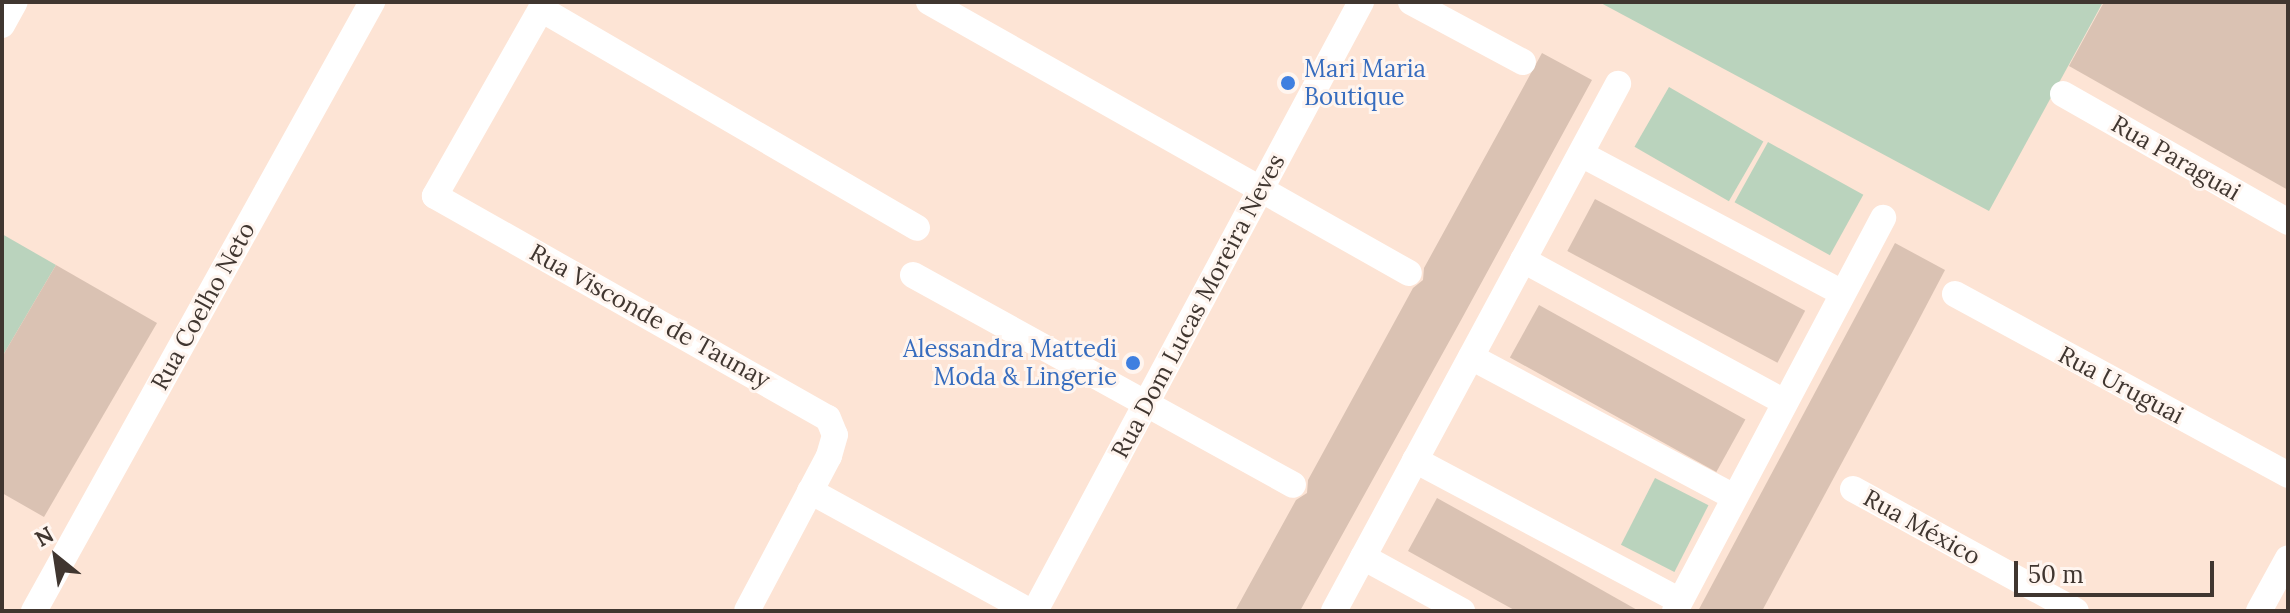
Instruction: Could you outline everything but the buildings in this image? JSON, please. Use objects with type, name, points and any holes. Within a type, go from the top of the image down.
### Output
[{"type":"street","points":[[2,25],[15,2]]},
{"type":"street","name":"Rua Coelho Neto","points":[[34,611],[372,2]]},
{"type":"street","points":[[929,2],[1409,273]]},
{"type":"street","name":"Rua Dom Lucas Moreira Neves","points":[[1035,611],[1361,2]]},
{"type":"street","points":[[1411,2],[1523,62]]},
{"type":"street","points":[[543,6],[917,228]]},
{"type":"street","name":"Rua Visconde de Taunay","points":[[543,6],[435,196],[816,407],[835,435],[829,456],[810,491]]},
{"type":"street","points":[[1334,611],[1618,84]]},
{"type":"street","name":"Rua Paraguai","points":[[2063,94],[2288,222]]},
{"type":"street","points":[[1581,154],[1841,292]]},
{"type":"street","points":[[1415,460],[1677,606],[1883,218]]},
{"type":"street","points":[[1523,260],[1784,402]]},
{"type":"street","points":[[913,275],[1293,485]]},
{"type":"street","name":"Rua Uruguai","points":[[1955,294],[2288,475]]},
{"type":"street","points":[[1471,357],[1734,497]]},
{"type":"street","name":"Rua México","points":[[1853,489],[2076,611]]},
{"type":"street","points":[[747,611],[810,491],[1029,611]]},
{"type":"street","points":[[1363,557],[1462,611]]},
{"type":"street","points":[[2259,611],[2288,558]]},
{"type":"green space","points":[[1599,2],[2103,2],[1989,211]]},
{"type":"green space","points":[[1669,87],[1763,142],[1729,201],[1634,147]]},
{"type":"green space","points":[[1768,142],[1863,195],[1830,255],[1735,202]]},
{"type":"green space","points":[[2,234],[56,265],[2,357]]},
{"type":"green space","points":[[1655,478],[1708,505],[1674,572],[1621,545]]},
{"type":"place","name":"Mari Maria Boutique","points":[[1288,83]]},
{"type":"place","name":"Alessandra Mattedi Moda & Lingerie","points":[[1133,363]]}]
